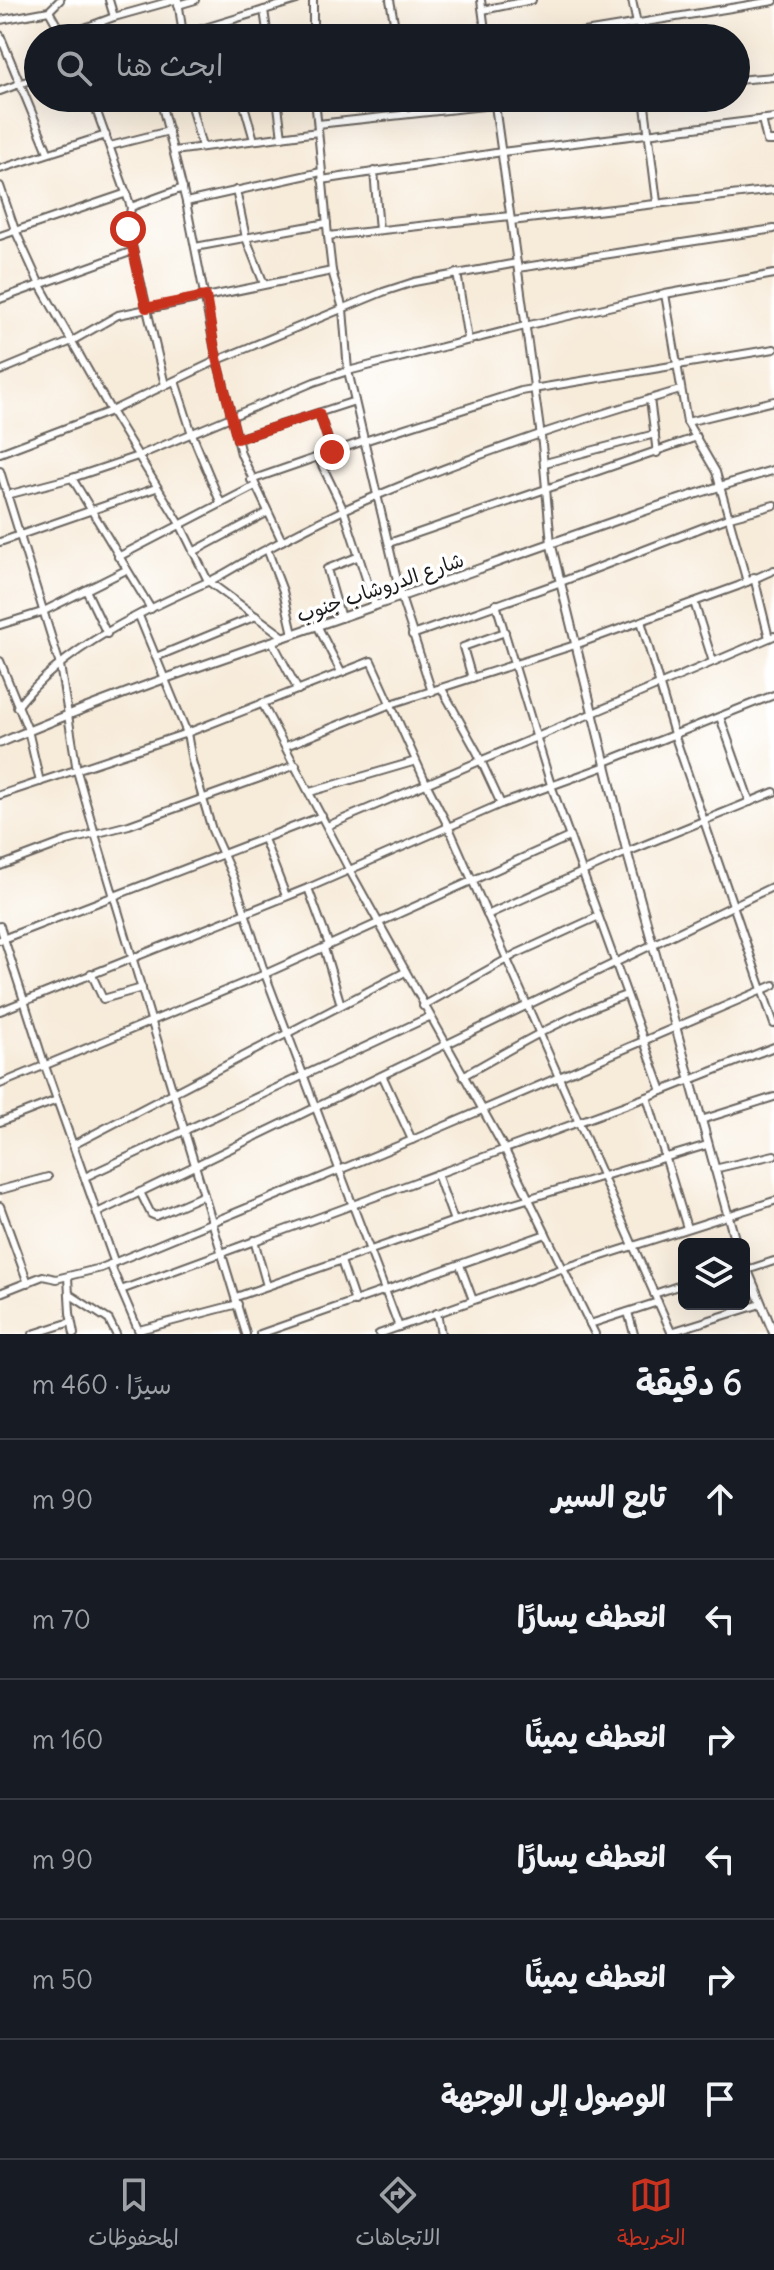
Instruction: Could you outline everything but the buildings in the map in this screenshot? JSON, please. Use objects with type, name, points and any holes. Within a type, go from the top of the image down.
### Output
[{"type":"street","points":[[0,20],[49,11],[60,0]]},
{"type":"street","points":[[109,0],[114,17]]},
{"type":"street","points":[[96,24],[114,17],[195,0]]},
{"type":"street","points":[[220,24],[264,10],[273,3],[297,0]]},
{"type":"street","points":[[313,0],[313,24]]},
{"type":"street","points":[[390,0],[394,24]]},
{"type":"street","points":[[481,0],[484,24]]},
{"type":"street","points":[[483,10],[532,0]]},
{"type":"street","points":[[632,0],[639,24],[774,1]]},
{"type":"street","points":[[177,2],[181,24]]},
{"type":"street","points":[[264,10],[266,24]]},
{"type":"street","points":[[49,11],[56,24]]},
{"type":"street","points":[[0,35],[24,91]]},
{"type":"street","points":[[750,79],[774,77]]},
{"type":"street","points":[[0,91],[24,82]]},
{"type":"street","points":[[32,112],[48,152]]},
{"type":"street","points":[[97,112],[131,207],[128,229],[165,385]]},
{"type":"street","points":[[164,112],[237,439],[253,483],[282,541]]},
{"type":"street","points":[[193,112],[202,147]]},
{"type":"street","points":[[246,112],[254,140]]},
{"type":"street","points":[[279,112],[282,137]]},
{"type":"street","points":[[316,112],[332,271],[343,309],[348,371],[401,597],[432,692]]},
{"type":"street","points":[[174,151],[282,137],[412,112]]},
{"type":"street","points":[[496,112],[545,463],[551,544],[627,852],[734,1238]]},
{"type":"street","points":[[646,112],[657,202]]},
{"type":"street","points":[[322,180],[502,152],[774,118]]},
{"type":"street","points":[[762,119],[767,141],[774,141]]},
{"type":"street","points":[[110,146],[169,131]]},
{"type":"street","points":[[0,169],[106,135]]},
{"type":"street","points":[[374,171],[379,230]]},
{"type":"street","points":[[186,202],[321,172]]},
{"type":"street","points":[[0,186],[15,230],[40,285],[156,488],[180,524],[208,581],[289,636]]},
{"type":"street","points":[[131,207],[183,188]]},
{"type":"street","points":[[236,190],[246,238],[264,284]]},
{"type":"street","points":[[328,236],[774,190]]},
{"type":"street","points":[[0,236],[127,193]]},
{"type":"street","points":[[195,247],[327,223]]},
{"type":"street","points":[[0,453],[111,411],[218,360],[318,322],[398,286],[457,273],[674,247],[774,229]]},
{"type":"street","points":[[0,299],[133,251]]},
{"type":"street","points":[[0,371],[72,341],[118,315],[332,271]]},
{"type":"street","points":[[457,273],[468,340]]},
{"type":"street","points":[[7,495],[138,456],[314,382],[348,371],[665,294],[774,274]]},
{"type":"street","points":[[327,826],[772,637],[720,486],[687,422],[665,294]]},
{"type":"street","points":[[118,557],[221,504],[253,483],[332,452],[507,395],[774,349]]},
{"type":"street","points":[[175,381],[192,434],[221,504]]},
{"type":"street","points":[[17,707],[60,665],[107,634],[193,586],[344,511],[541,434],[680,390]]},
{"type":"street","points":[[650,399],[657,453]]},
{"type":"street","points":[[237,439],[355,401]]},
{"type":"street","points":[[687,422],[774,401]]},
{"type":"street","points":[[319,413],[332,452]]},
{"type":"street","points":[[545,463],[655,434]]},
{"type":"street","points":[[389,543],[697,437]]},
{"type":"street","points":[[318,457],[344,511],[375,606]]},
{"type":"street","name":"شارع الدروشاب جنوب","points":[[0,743],[68,714],[317,625],[774,470]]},
{"type":"street","points":[[0,471],[60,665],[77,771],[246,1334]]},
{"type":"street","points":[[72,478],[151,609]]},
{"type":"street","points":[[0,542],[156,488]]},
{"type":"street","points":[[412,635],[730,517],[774,505]]},
{"type":"street","points":[[193,552],[268,512]]},
{"type":"street","points":[[267,549],[283,591],[289,636]]},
{"type":"street","points":[[341,618],[327,569],[357,557]]},
{"type":"street","points":[[0,625],[42,612],[126,570]]},
{"type":"street","points":[[286,746],[391,704],[575,645],[774,570]]},
{"type":"street","points":[[86,590],[107,634]]},
{"type":"street","points":[[694,602],[713,662]]},
{"type":"street","points":[[496,604],[551,785],[662,1091]]},
{"type":"street","points":[[139,616],[187,733],[202,798],[399,1327]]},
{"type":"street","points":[[156,657],[256,616]]},
{"type":"street","points":[[641,621],[674,734],[774,1024]]},
{"type":"street","points":[[317,625],[341,672]]},
{"type":"street","points":[[472,678],[463,647],[505,632]]},
{"type":"street","points":[[272,641],[298,690]]},
{"type":"street","points":[[0,661],[28,730],[40,782]]},
{"type":"street","points":[[0,795],[187,733],[371,661],[507,959],[671,1333],[761,1304]]},
{"type":"street","points":[[442,689],[482,761],[501,804]]},
{"type":"street","points":[[0,1011],[350,871],[501,804],[774,695]]},
{"type":"street","points":[[262,703],[423,1006],[504,1148],[592,1333]]},
{"type":"street","points":[[720,717],[750,802]]},
{"type":"street","points":[[310,792],[416,761]]},
{"type":"street","points":[[0,866],[296,765]]},
{"type":"street","points":[[487,915],[627,852],[774,792]]},
{"type":"street","points":[[2,939],[322,816]]},
{"type":"street","points":[[0,1084],[265,974],[569,837]]},
{"type":"street","points":[[264,839],[286,896]]},
{"type":"street","points":[[97,1213],[774,886]]},
{"type":"street","points":[[308,888],[341,1005]]},
{"type":"street","points":[[423,1006],[507,959],[597,917]]},
{"type":"street","points":[[0,926],[121,1290],[139,1332],[454,1221],[707,1145]]},
{"type":"street","points":[[73,1145],[405,972]]},
{"type":"street","points":[[91,973],[103,999],[142,988]]},
{"type":"street","points":[[0,1293],[43,1276],[56,1279],[68,1277],[112,1262],[412,1140],[774,985]]},
{"type":"street","points":[[463,1076],[588,1008],[626,995]]},
{"type":"street","points":[[85,1177],[429,1017]]},
{"type":"street","points":[[121,1290],[647,1097],[774,1047]]},
{"type":"street","points":[[383,1077],[412,1140]]},
{"type":"street","points":[[647,1097],[687,1228]]},
{"type":"street","points":[[701,1120],[774,1097]]},
{"type":"street","points":[[0,1122],[57,1100]]},
{"type":"street","points":[[714,1169],[774,1155]]},
{"type":"street","points":[[437,1174],[454,1221]]},
{"type":"street","points":[[0,1190],[48,1177]]},
{"type":"street","points":[[140,1192],[151,1214],[156,1216],[204,1195]]},
{"type":"street","points":[[383,1333],[561,1269],[774,1201]]},
{"type":"street","points":[[0,1206],[28,1283]]},
{"type":"street","points":[[260,1334],[546,1234]]},
{"type":"street","points":[[254,1240],[267,1286]]},
{"type":"street","points":[[341,1261],[355,1302]]},
{"type":"street","points":[[750,1264],[774,1261]]},
{"type":"street","points":[[460,1265],[473,1300]]},
{"type":"street","points":[[68,1277],[74,1334]]},
{"type":"street","points":[[750,1277],[761,1304],[770,1316],[774,1334]]},
{"type":"street","points":[[654,1294],[678,1286]]},
{"type":"street","points":[[69,1294],[109,1320],[116,1334]]},
{"type":"street","points":[[590,1324],[658,1302]]},
{"type":"street","points":[[628,1312],[634,1334]]},
{"type":"street","points":[[437,1313],[441,1334]]},
{"type":"street","points":[[33,1334],[71,1322]]},
{"type":"route","points":[[128,229],[146,308],[206,296],[215,350],[237,439],[319,413],[332,452]]}]
